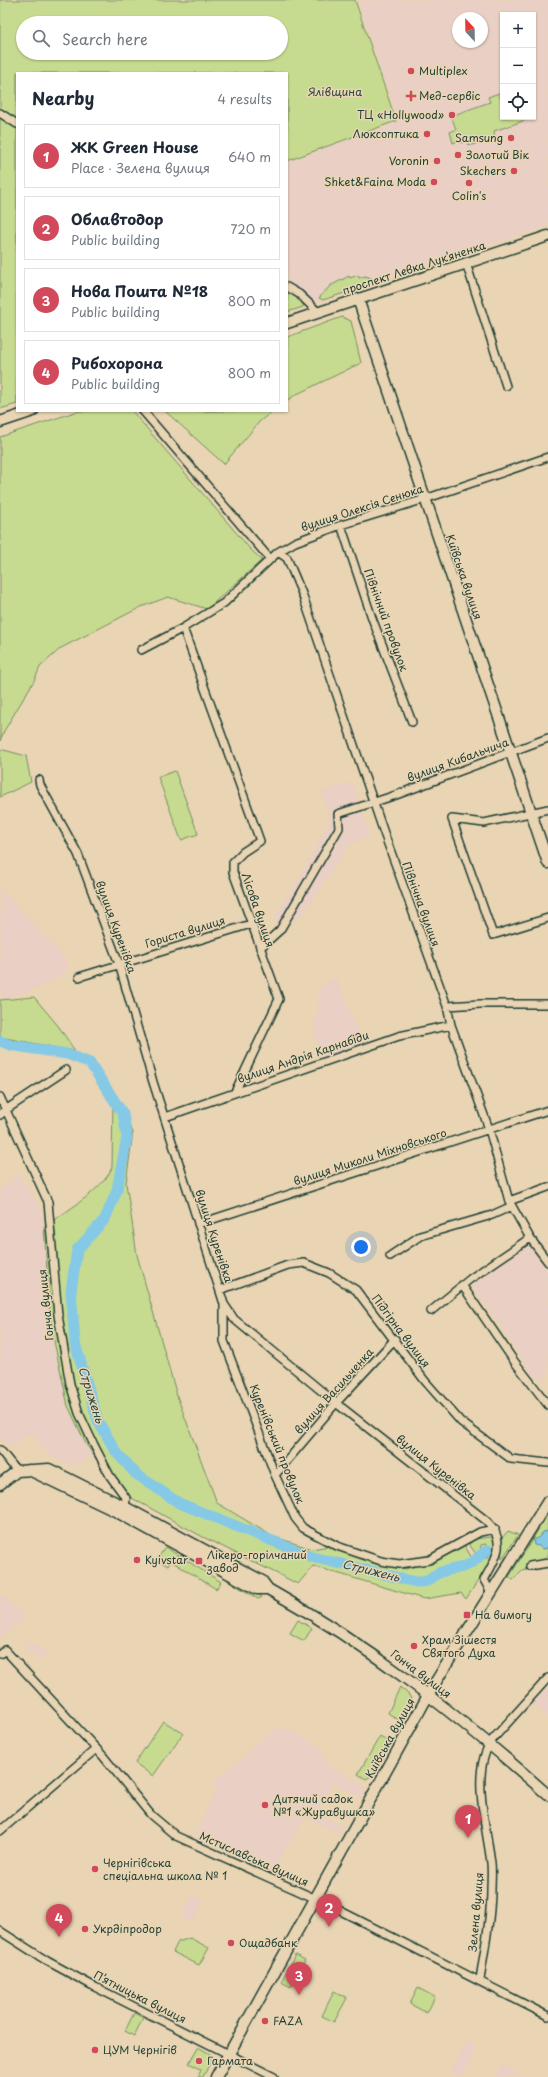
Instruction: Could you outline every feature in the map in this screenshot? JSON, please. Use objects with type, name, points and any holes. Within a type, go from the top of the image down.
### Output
[{"type":"main road","name":"проспект Левка Лукʼяненка","points":[[288,323],[548,236]]},
{"type":"main road","name":"Київська вулиця","points":[[358,299],[548,863]]},
{"type":"main road","points":[[0,422],[30,412]]},
{"type":"main road","name":"Гонча вулиця","points":[[29,1470],[49,1469],[125,1507],[262,1580],[268,1589],[352,1639],[428,1694],[490,1743],[548,1795]]},
{"type":"main road","points":[[0,1484],[17,1471],[29,1470]]},
{"type":"main road","name":"Гонча вулиця","points":[[29,1470],[117,1512],[257,1589],[268,1589]]},
{"type":"main road","name":"Київська вулиця","points":[[216,2077],[428,1694],[490,1592],[547,1503]]},
{"type":"street","points":[[0,113],[16,123]]},
{"type":"street","points":[[466,263],[506,386]]},
{"type":"street","points":[[288,288],[299,294],[318,312]]},
{"type":"street","points":[[144,412],[270,559]]},
{"type":"street","name":"вулиця Олексія Сенюка","points":[[141,650],[183,628],[224,603],[278,552],[295,542],[341,525],[425,499],[548,457]]},
{"type":"street","name":"Північний провулок","points":[[341,525],[372,618],[412,722]]},
{"type":"street","name":"Північна вулиця","points":[[278,552],[288,558],[303,596],[447,1006],[451,1025],[489,1129],[510,1203],[530,1238],[548,1262]]},
{"type":"street","name":"Лісова вулиця","points":[[183,628],[260,841],[243,852],[233,862],[235,881],[279,999],[235,1092]]},
{"type":"street","name":"вулиця Кибальчича","points":[[260,948],[280,930],[339,828],[338,814],[548,738]]},
{"type":"street","name":"вулиця Куренівка","points":[[39,780],[40,785],[78,854],[119,964],[198,1224],[224,1304],[234,1319],[336,1403],[495,1529]]},
{"type":"street","points":[[548,809],[484,823],[452,819],[493,934],[548,918]]},
{"type":"street","name":"Гориста вулиця","points":[[79,977],[251,924]]},
{"type":"street","points":[[447,1006],[480,1004],[548,1004]]},
{"type":"street","name":"вулиця Андрія Карнабіди","points":[[165,1117],[399,1036],[451,1025]]},
{"type":"street","points":[[0,1116],[7,1109],[66,1070]]},
{"type":"street","name":"Гонча вулиця","points":[[0,1097],[7,1109],[48,1202],[58,1315],[70,1384],[79,1413],[94,1445],[110,1476],[126,1498],[125,1507]]},
{"type":"street","name":"вулиця Миколи Міхновського","points":[[198,1224],[548,1110]]},
{"type":"street","points":[[390,1256],[420,1236],[492,1214],[510,1203],[548,1188]]},
{"type":"street","points":[[431,1312],[462,1285],[530,1238]]},
{"type":"street","name":"Підгірна вулиця","points":[[220,1290],[288,1265],[304,1263],[329,1274],[356,1290],[425,1380],[461,1422],[511,1459],[548,1463]]},
{"type":"street","points":[[462,1285],[514,1361],[548,1405]]},
{"type":"street","name":"Куренівський провулок","points":[[224,1304],[224,1341],[275,1475],[295,1518],[303,1528],[337,1546],[381,1561],[399,1564],[429,1560],[476,1534],[495,1529]]},
{"type":"street","name":"вулиця Васильченка","points":[[275,1475],[336,1403],[395,1339]]},
{"type":"street","points":[[0,1450],[17,1471]]},
{"type":"street","points":[[490,1592],[484,1580],[496,1558],[499,1546],[495,1529]]},
{"type":"street","points":[[530,1566],[548,1562]]},
{"type":"street","name":"Мстиславська вулиця","points":[[2,1652],[96,1749],[151,1815],[176,1836],[315,1898],[480,1980],[548,2016]]},
{"type":"street","name":"Зелена вулиця","points":[[480,1980],[492,1892],[491,1864],[481,1780],[486,1750],[490,1743],[548,1678]]},
{"type":"street","points":[[0,1831],[96,1749]]},
{"type":"street","name":"Пʼятницька вулиця","points":[[0,1931],[47,1961],[95,1987],[274,2077]]},
{"type":"shaded area","points":[[358,0],[377,0],[370,3],[382,0],[548,0],[548,226],[316,302],[288,285],[288,162],[398,122]]},
{"type":"shaded area","points":[[352,782],[370,835],[349,846],[304,913],[284,928],[273,920],[299,879],[330,820],[321,792]]},
{"type":"shaded area","points":[[0,887],[66,959],[68,970],[53,982],[1,1000]]},
{"type":"shaded area","points":[[336,977],[364,1045],[323,1059],[314,1034],[320,987]]},
{"type":"shaded area","points":[[18,1174],[42,1210],[51,1327],[68,1406],[91,1455],[72,1467],[47,1453],[31,1432],[10,1448],[0,1438],[0,1191]]},
{"type":"shaded area","points":[[528,1245],[548,1271],[548,1377],[535,1378],[472,1285]]},
{"type":"shaded area","points":[[0,1593],[25,1617],[0,1639]]},
{"type":"shaded area","points":[[28,1642],[47,1651],[43,1660],[24,1651]]},
{"type":"shaded area","points":[[548,1687],[548,1718],[532,1704]]},
{"type":"shaded area","name":"Дитячий садок №1 «Журавушка»","points":[[282,1726],[319,1746],[329,1764],[366,1788],[362,1797],[332,1783],[316,1813],[344,1828],[341,1834],[306,1818],[272,1870],[195,1835],[216,1790],[212,1784],[231,1764],[240,1761],[256,1742]]},
{"type":"shaded area","points":[[192,1895],[203,1901],[192,1924],[180,1918]]},
{"type":"shaded area","points":[[467,2041],[478,2047],[461,2077],[459,2077],[450,2072]]},
{"type":"shaded area","points":[[502,2066],[510,2069],[523,2077],[495,2077]]},
{"type":"green space","name":"Ялівщина","points":[[0,0],[355,0],[396,121],[288,161],[288,72],[16,72],[16,404],[0,409]]},
{"type":"green space","points":[[499,93],[500,120],[526,120],[494,131],[495,137],[469,146],[467,141],[461,143],[460,140],[453,143],[450,132],[456,129],[451,116],[490,102],[488,97]]},
{"type":"green space","points":[[358,275],[359,278],[365,276],[377,280],[372,284],[323,300],[319,298],[330,286],[349,276],[350,278]]},
{"type":"green space","points":[[288,290],[304,299],[303,307],[288,312]]},
{"type":"green space","points":[[342,317],[351,321],[361,363],[295,395],[288,400],[288,337]]},
{"type":"green space","points":[[75,412],[133,412],[251,550],[262,560],[207,609],[168,597],[141,607],[61,648],[40,667],[35,679],[4,731],[0,741],[0,437]]},
{"type":"green space","points":[[166,412],[272,412],[260,421],[224,464]]},
{"type":"green space","points":[[0,749],[26,756],[31,782],[0,797]]},
{"type":"green space","points":[[175,771],[198,834],[181,840],[158,777]]},
{"type":"green space","points":[[34,997],[59,1027],[75,1051],[0,1037],[0,1000]]},
{"type":"green space","points":[[113,1101],[133,1132],[126,1183],[137,1255],[177,1396],[217,1503],[272,1536],[312,1549],[329,1546],[406,1569],[440,1557],[464,1545],[475,1563],[474,1560],[481,1556],[483,1558],[487,1558],[489,1556],[486,1544],[481,1545],[480,1552],[476,1554],[469,1544],[475,1539],[491,1537],[497,1544],[496,1553],[466,1599],[461,1593],[424,1599],[313,1566],[298,1584],[203,1537],[117,1490],[86,1444],[68,1406],[51,1327],[44,1227],[92,1192],[108,1175],[112,1167]]},
{"type":"green space","points":[[548,1514],[548,1531],[543,1532],[539,1542],[542,1549],[548,1548],[548,1563],[522,1570],[513,1580],[509,1577]]},
{"type":"green space","points":[[508,1531],[518,1535],[502,1559],[501,1539]]},
{"type":"green space","points":[[165,1547],[221,1582],[216,1589],[171,1561],[168,1566],[157,1560]]},
{"type":"green space","points":[[232,1578],[262,1597],[258,1599],[227,1580]]},
{"type":"green space","points":[[298,1620],[312,1628],[304,1641],[290,1633]]},
{"type":"green space","points":[[400,1687],[409,1695],[412,1701],[402,1722],[388,1713]]},
{"type":"green space","points":[[163,1721],[183,1733],[153,1776],[135,1763]]},
{"type":"green space","points":[[380,1736],[391,1743],[373,1775],[366,1779],[358,1774]]},
{"type":"green space","points":[[190,1938],[209,1948],[199,1965],[173,1952],[178,1942]]},
{"type":"green space","points":[[295,1955],[305,1960],[301,1968],[291,1963]]},
{"type":"green space","points":[[288,1968],[298,1973],[291,1987],[281,1982]]},
{"type":"green space","points":[[418,1988],[435,1997],[427,2013],[410,2004]]},
{"type":"green space","points":[[334,1991],[347,1998],[334,2022],[322,2016]]},
{"type":"green space","points":[[134,2013],[143,2018],[134,2036],[125,2031]]},
{"type":"green space","points":[[198,2047],[210,2054],[211,2061],[203,2077],[198,2077],[201,2070],[189,2063]]},
{"type":"water","points":[[548,1531],[548,1548],[542,1549],[539,1546],[534,1545],[533,1540],[539,1537],[543,1532]]},
{"type":"waterway","name":"Стрижень","points":[[0,1041],[10,1045],[67,1054],[90,1063],[123,1114],[127,1137],[117,1190],[105,1219],[77,1250],[71,1291],[75,1343],[98,1421],[117,1453],[136,1474],[179,1503],[312,1557],[416,1582],[426,1581],[441,1572],[468,1565],[488,1550]]},
{"type":"place","name":"Multiplex","points":[[411,71]]},
{"type":"place","name":"Мед-сервіс","points":[[411,96]]},
{"type":"place","name":"ТЦ «Hollywood»","points":[[452,115]]},
{"type":"place","name":"Люксоптика","points":[[427,134]]},
{"type":"place","name":"Samsung","points":[[511,138]]},
{"type":"place","name":"Золотий Вік","points":[[458,155]]},
{"type":"place","name":"Voronin","points":[[437,161]]},
{"type":"place","name":"Skechers","points":[[514,171]]},
{"type":"place","name":"Shket&Faina Moda","points":[[434,182]]},
{"type":"place","name":"Colin's","points":[[469,183]]},
{"type":"place","name":"Kyivstar","points":[[137,1560]]},
{"type":"place","name":"Лікеро-горілчаний завод","points":[[199,1561]]},
{"type":"place","name":"На вимогу","points":[[467,1615]]},
{"type":"place","name":"Храм Зішестя Святого Духа","points":[[414,1646]]},
{"type":"place","name":"Дитячий садок №1 «Журавушка»","points":[[265,1805]]},
{"type":"place","name":"ЖК Green House","points":[[468,1838]]},
{"type":"place","name":"Чернігівська спеціальна школа № 1","points":[[95,1869]]},
{"type":"place","name":"Облавтодор","points":[[329,1927]]},
{"type":"place","name":"Укрдіпродор","points":[[85,1929]]},
{"type":"place","name":"Рибохорона","points":[[59,1937]]},
{"type":"place","name":"Ощадбанк","points":[[231,1943]]},
{"type":"place","name":"Нова Пошта №18","points":[[299,1995]]},
{"type":"place","name":"FAZA","points":[[265,2021]]},
{"type":"place","name":"ЦУМ Чернігів","points":[[95,2050]]},
{"type":"place","name":"Гармата","points":[[199,2061]]}]
